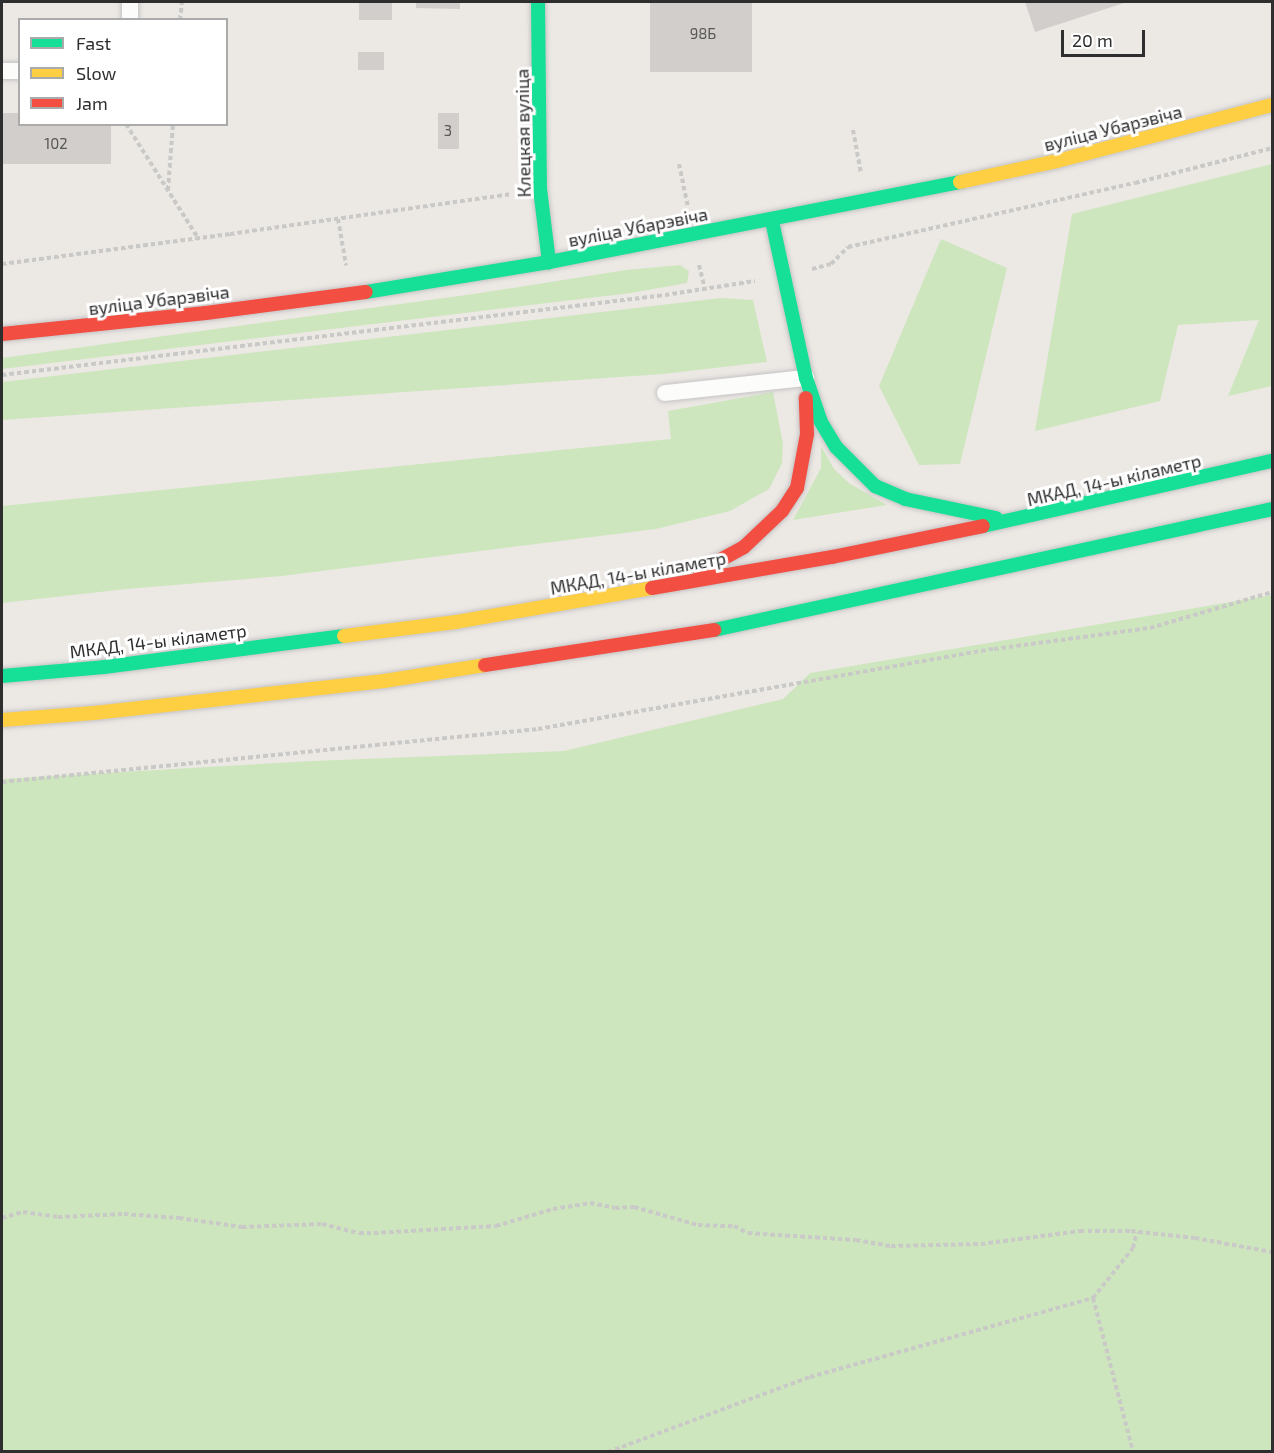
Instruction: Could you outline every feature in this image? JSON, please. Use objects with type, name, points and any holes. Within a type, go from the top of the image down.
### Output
[{"type":"main road","name":"Клецкая вуліца","points":[[538,2],[540,189],[549,262]]},
{"type":"main road","name":"вуліца Убарэвіча","points":[[2,334],[171,317],[351,294],[549,262],[772,221],[1057,161],[1272,105]]},
{"type":"main road","points":[[772,221],[806,378],[821,422],[836,447],[875,486],[905,498],[1009,521]]},
{"type":"main road","points":[[677,584],[744,547],[782,511],[797,488],[807,434],[806,378]]},
{"type":"main road","name":"МКАД, 14-ы кіламетр","points":[[2,676],[104,668],[456,622],[677,584],[1009,521],[1272,461]]},
{"type":"main road","points":[[2,720],[94,713],[384,681],[720,629],[1272,509]]},
{"type":"lane","points":[[130,2],[130,18]]},
{"type":"lane","points":[[2,71],[18,71]]},
{"type":"lane","points":[[665,393],[806,378]]},
{"type":"path","points":[[180,18],[182,2]]},
{"type":"path","points":[[127,126],[198,239]]},
{"type":"path","points":[[168,191],[173,126]]},
{"type":"path","points":[[2,375],[665,295],[785,277],[831,264],[848,247],[1135,183],[1272,148]]},
{"type":"path","points":[[2,264],[198,239],[540,189]]},
{"type":"path","points":[[338,219],[351,294]]},
{"type":"path","points":[[2,782],[538,729],[994,649],[1150,628],[1272,592]]},
{"type":"path","points":[[2,1218],[22,1212],[58,1217],[124,1214],[179,1218],[242,1227],[322,1224],[359,1233],[374,1233],[496,1226],[517,1218],[590,1203],[615,1208],[634,1207],[698,1225],[734,1226],[748,1233],[856,1240],[891,1246],[981,1244],[1080,1231],[1137,1232],[1195,1238],[1272,1252]]},
{"type":"path","points":[[608,1452],[810,1377],[1093,1298],[1133,1248],[1137,1232]]},
{"type":"path","points":[[1093,1298],[1133,1452]]},
{"type":"green space","points":[[1272,164],[1272,386],[1228,396],[1259,320],[1178,325],[1160,401],[1035,431],[1072,214]]},
{"type":"green space","points":[[941,239],[1007,268],[960,464],[919,465],[879,386]]},
{"type":"green space","points":[[680,265],[689,271],[687,283],[631,293],[2,369],[2,358],[474,294],[626,270]]},
{"type":"green space","points":[[721,298],[753,300],[767,362],[663,374],[2,420],[2,382]]},
{"type":"green space","points":[[773,392],[783,444],[782,463],[769,489],[730,511],[656,529],[282,576],[126,589],[2,603],[2,506],[671,439],[668,411]]},
{"type":"green space","points":[[821,446],[834,469],[849,483],[887,505],[793,520],[821,468]]},
{"type":"green space","points":[[1272,595],[1272,1451],[2,1451],[2,779],[312,761],[564,751],[783,699],[810,673]]},
{"type":"building","points":[[359,2],[392,2],[392,20],[359,20]]},
{"type":"building","points":[[416,2],[460,2],[460,9],[416,8]]},
{"type":"building","points":[[650,2],[752,2],[752,72],[650,72]]},
{"type":"building","points":[[1025,2],[1127,2],[1035,32]]},
{"type":"building","points":[[358,52],[384,52],[384,70],[358,70]]},
{"type":"building","points":[[2,113],[18,113],[18,126],[111,126],[111,164],[2,164]]},
{"type":"building","points":[[438,113],[459,113],[459,149],[438,149]]},
{"type":"traffic: fast","points":[[538,2],[540,189],[549,262]]},
{"type":"traffic: fast","points":[[366,292],[549,262],[960,182]]},
{"type":"traffic: fast","points":[[772,221],[806,378],[821,422],[836,447],[875,486],[905,499],[996,518]]},
{"type":"traffic: fast","points":[[983,526],[1272,461]]},
{"type":"traffic: fast","points":[[714,630],[1272,509]]},
{"type":"traffic: fast","points":[[2,676],[104,667],[344,636]]},
{"type":"traffic: slow","points":[[960,182],[1057,161],[1272,105]]},
{"type":"traffic: slow","points":[[344,636],[456,622],[652,588]]},
{"type":"traffic: slow","points":[[2,720],[94,713],[384,681],[485,665]]},
{"type":"traffic: jam","points":[[2,334],[206,313],[366,292]]},
{"type":"traffic: jam","points":[[700,571],[744,547],[782,511],[797,488],[807,434],[806,398]]},
{"type":"traffic: jam","points":[[652,588],[832,557],[983,526]]},
{"type":"traffic: jam","points":[[485,665],[714,630]]}]
